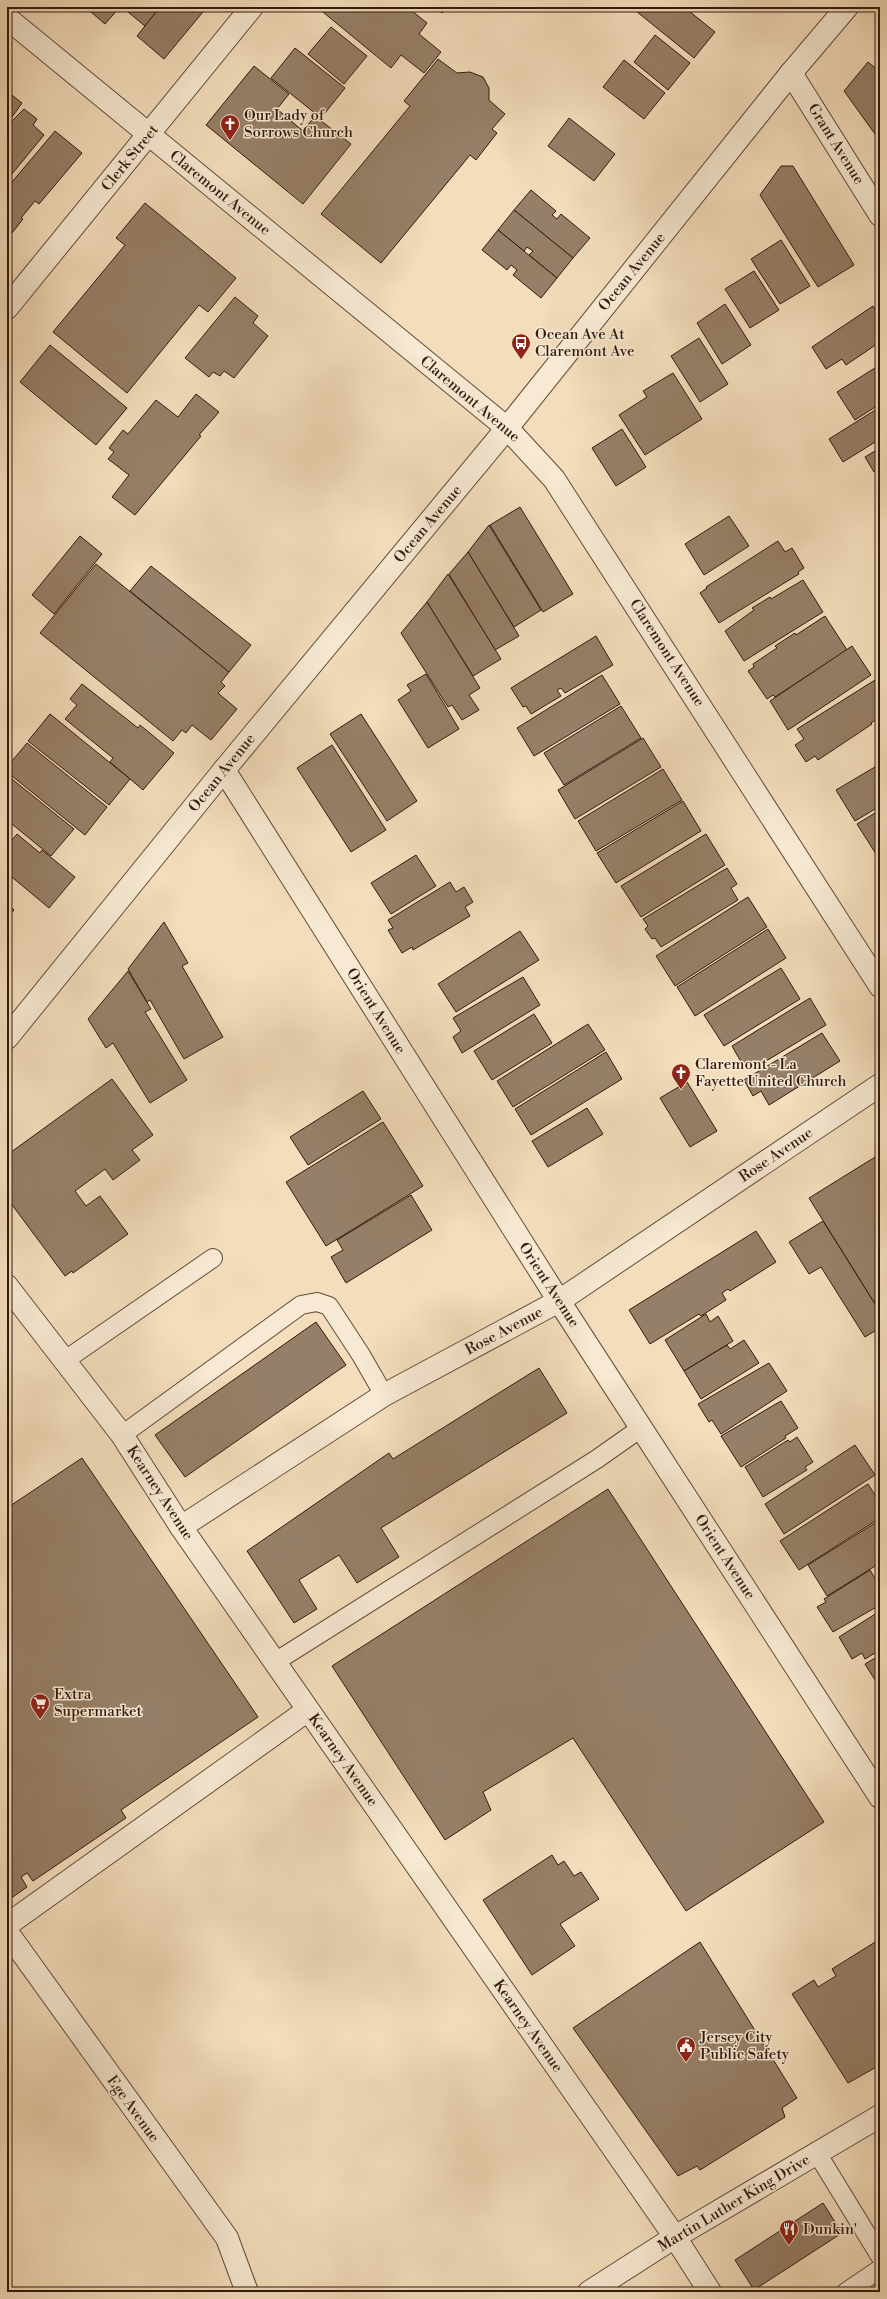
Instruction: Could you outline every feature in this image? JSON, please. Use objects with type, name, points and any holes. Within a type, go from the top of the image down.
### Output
[{"type":"street","name":"Clerk Street","points":[[7,308],[252,7]]},
{"type":"street","name":"Ocean Avenue","points":[[7,1038],[224,770],[507,428],[791,74],[847,7]]},
{"type":"street","name":"Claremont Avenue","points":[[7,18],[507,428],[554,479],[880,986]]},
{"type":"street","name":"Grant Avenue","points":[[791,74],[880,215]]},
{"type":"street","name":"Orient Avenue","points":[[224,770],[559,1301],[880,1796]]},
{"type":"street","name":"Rose Avenue","points":[[181,1527],[384,1395],[559,1301],[880,1085]]},
{"type":"street","name":"Kearney Avenue","points":[[7,1286],[122,1435],[181,1527],[674,2237],[710,2292]]},
{"type":"street","points":[[7,1925],[308,1710]]},
{"type":"street","name":"Ege Avenue","points":[[7,1932],[227,2238],[247,2292]]},
{"type":"street","name":"Martin Luther King Drive","points":[[589,2292],[674,2237],[880,2116]]},
{"type":"lane","points":[[64,1361],[214,1258]]},
{"type":"lane","points":[[122,1435],[301,1305],[317,1302],[329,1306],[361,1354],[384,1395]]},
{"type":"lane","points":[[275,1662],[590,1464],[641,1428]]},
{"type":"lane","points":[[817,2153],[880,2256]]},
{"type":"lane","points":[[846,2292],[880,2269]]},
{"type":"building","points":[[85,7],[120,7],[105,24]]},
{"type":"building","points":[[122,7],[160,7],[145,26]]},
{"type":"building","points":[[160,7],[207,7],[164,59],[137,36]]},
{"type":"building","points":[[407,7],[427,23],[419,34],[441,52],[424,73],[401,55],[391,68],[318,8]]},
{"type":"building","points":[[435,7],[446,7],[442,13]]},
{"type":"building","points":[[631,7],[684,7],[715,32],[694,58]]},
{"type":"building","points":[[331,27],[367,56],[344,84],[308,54]]},
{"type":"building","points":[[655,35],[690,63],[668,90],[634,62]]},
{"type":"building","points":[[295,48],[345,88],[321,118],[271,78]]},
{"type":"building","points":[[438,59],[457,73],[470,72],[483,77],[489,88],[489,100],[505,114],[492,129],[497,133],[476,160],[470,155],[381,263],[321,214],[410,106],[404,101]]},
{"type":"building","points":[[624,60],[665,93],[644,119],[603,87]]},
{"type":"building","points":[[868,62],[880,72],[880,141],[844,91]]},
{"type":"building","points":[[254,66],[289,94],[277,109],[303,131],[315,116],[351,144],[303,204],[206,125]]},
{"type":"building","points":[[8,92],[22,103],[7,124],[7,94]]},
{"type":"building","points":[[24,109],[37,119],[33,125],[44,135],[7,180],[7,126]]},
{"type":"building","points":[[569,118],[615,154],[594,181],[548,146]]},
{"type":"building","points":[[55,131],[82,153],[39,204],[35,201],[21,218],[23,219],[12,233],[7,229],[7,188]]},
{"type":"building","points":[[781,166],[793,166],[854,265],[818,287],[760,195]]},
{"type":"building","points":[[531,190],[556,211],[552,215],[557,219],[561,214],[590,238],[573,258],[514,210]]},
{"type":"building","points":[[145,203],[236,278],[208,312],[199,305],[127,393],[53,332],[125,245],[116,238]]},
{"type":"building","points":[[514,210],[573,258],[557,278],[529,255],[533,251],[527,247],[524,251],[498,230]]},
{"type":"building","points":[[498,230],[557,278],[541,298],[513,275],[517,270],[511,265],[507,270],[482,250]]},
{"type":"building","points":[[781,240],[810,286],[780,304],[751,259]]},
{"type":"building","points":[[754,271],[779,310],[750,328],[725,289]]},
{"type":"building","points":[[235,297],[258,316],[253,323],[268,336],[234,378],[224,371],[220,376],[213,372],[209,377],[185,358]]},
{"type":"building","points":[[725,304],[751,345],[722,364],[697,323]]},
{"type":"building","points":[[873,306],[880,317],[880,342],[846,365],[842,359],[826,369],[812,347]]},
{"type":"building","points":[[699,338],[728,384],[700,402],[671,356]]},
{"type":"building","points":[[50,345],[127,408],[96,445],[20,382]]},
{"type":"building","points":[[878,366],[880,370],[880,404],[855,420],[837,392]]},
{"type":"building","points":[[673,373],[702,419],[645,455],[619,415],[647,397],[643,391]]},
{"type":"building","points":[[196,394],[219,412],[199,435],[201,436],[135,515],[112,497],[129,475],[108,459],[114,452],[109,448],[123,430],[128,434],[156,400],[178,417]]},
{"type":"building","points":[[880,407],[880,439],[843,462],[829,439]]},
{"type":"building","points":[[622,429],[646,467],[616,486],[592,448]]},
{"type":"building","points":[[880,448],[880,468],[874,472],[865,457]]},
{"type":"building","points":[[520,507],[573,594],[543,612],[490,525]]},
{"type":"building","points":[[729,516],[749,546],[704,575],[685,544]]},
{"type":"building","points":[[489,525],[541,610],[514,627],[468,552]]},
{"type":"building","points":[[80,536],[102,554],[54,614],[32,595]]},
{"type":"building","points":[[778,541],[785,552],[792,548],[804,568],[798,572],[799,574],[719,623],[700,593],[707,588],[706,587]]},
{"type":"building","points":[[468,552],[519,636],[495,650],[449,574]]},
{"type":"building","points":[[96,564],[229,672],[221,682],[225,686],[218,693],[237,709],[211,740],[192,725],[186,733],[182,730],[173,741],[40,633]]},
{"type":"building","points":[[151,566],[251,645],[229,672],[130,591]]},
{"type":"building","points":[[448,574],[501,659],[473,676],[427,602]]},
{"type":"building","points":[[803,580],[823,612],[744,661],[725,631],[754,610],[752,608],[770,597],[771,599]]},
{"type":"building","points":[[427,602],[480,688],[469,695],[479,710],[462,720],[452,705],[448,707],[401,633]]},
{"type":"building","points":[[825,616],[847,650],[775,697],[773,695],[767,699],[748,671],[754,667],[753,664],[777,648],[775,646],[795,633],[796,635]]},
{"type":"building","points":[[596,636],[613,665],[565,693],[561,688],[557,690],[561,696],[531,714],[526,706],[523,707],[511,688]]},
{"type":"building","points":[[852,646],[871,675],[788,730],[770,701]]},
{"type":"building","points":[[426,674],[459,729],[428,748],[398,700],[411,691],[407,685]]},
{"type":"building","points":[[602,675],[620,704],[534,756],[517,728]]},
{"type":"building","points":[[875,680],[880,687],[880,717],[818,760],[815,756],[806,762],[795,745],[804,739],[797,729]]},
{"type":"building","points":[[82,684],[138,728],[140,725],[174,753],[143,790],[110,762],[113,758],[65,719],[77,705],[70,699]]},
{"type":"building","points":[[621,706],[641,738],[564,785],[544,753]]},
{"type":"building","points":[[50,714],[130,779],[109,805],[28,741]]},
{"type":"building","points":[[361,714],[417,801],[387,821],[330,734]]},
{"type":"building","points":[[643,738],[661,767],[575,819],[558,790]]},
{"type":"building","points":[[27,743],[107,807],[85,835],[7,772],[7,767]]},
{"type":"building","points":[[332,745],[386,830],[351,852],[297,768]]},
{"type":"building","points":[[880,764],[880,806],[855,821],[836,790]]},
{"type":"building","points":[[663,769],[682,800],[596,851],[578,821]]},
{"type":"building","points":[[7,775],[74,829],[51,856],[7,820]]},
{"type":"building","points":[[683,801],[701,831],[616,883],[597,853]]},
{"type":"building","points":[[880,810],[880,852],[876,854],[857,824]]},
{"type":"building","points":[[17,834],[40,853],[42,850],[75,877],[49,908],[7,873],[7,846]]},
{"type":"building","points":[[706,834],[725,865],[641,917],[621,886]]},
{"type":"building","points":[[416,855],[436,886],[391,914],[371,883]]},
{"type":"building","points":[[880,866],[880,877],[875,869]]},
{"type":"building","points":[[727,868],[737,884],[731,888],[738,900],[661,947],[655,938],[652,939],[645,929],[648,926],[643,919]]},
{"type":"building","points":[[450,882],[456,892],[464,887],[473,902],[465,907],[470,916],[413,950],[412,947],[402,953],[388,930],[393,928],[388,920]]},
{"type":"building","points":[[748,897],[767,927],[675,986],[656,956]]},
{"type":"building","points":[[7,904],[14,910],[7,918]]},
{"type":"building","points":[[164,922],[188,963],[182,966],[223,1037],[184,1059],[150,1000],[147,1002],[128,969]]},
{"type":"building","points":[[768,929],[786,958],[695,1016],[677,987]]},
{"type":"building","points":[[520,931],[539,960],[456,1012],[438,984]]},
{"type":"building","points":[[781,968],[800,999],[724,1046],[704,1015]]},
{"type":"building","points":[[128,971],[151,1009],[145,1012],[187,1080],[150,1103],[113,1043],[106,1048],[88,1019]]},
{"type":"building","points":[[523,977],[540,1005],[462,1053],[453,1037],[461,1031],[453,1018]]},
{"type":"building","points":[[810,998],[826,1025],[756,1067],[753,1062],[744,1067],[732,1046]]},
{"type":"building","points":[[534,1014],[552,1043],[492,1080],[474,1051]]},
{"type":"building","points":[[588,1024],[605,1050],[513,1107],[497,1081]]},
{"type":"building","points":[[822,1033],[840,1061],[769,1105],[761,1091],[753,1096],[744,1080]]},
{"type":"building","points":[[606,1052],[622,1079],[531,1135],[515,1109]]},
{"type":"building","points":[[112,1079],[153,1135],[132,1150],[140,1160],[113,1180],[105,1169],[75,1191],[86,1206],[100,1196],[128,1234],[73,1273],[72,1271],[65,1276],[7,1198],[7,1155]]},
{"type":"building","points":[[687,1082],[717,1131],[690,1147],[660,1098]]},
{"type":"building","points":[[363,1091],[381,1119],[308,1165],[290,1137]]},
{"type":"building","points":[[587,1108],[603,1134],[548,1167],[532,1141]]},
{"type":"building","points":[[383,1122],[423,1186],[326,1246],[286,1182]]},
{"type":"building","points":[[880,1154],[880,1312],[809,1198]]},
{"type":"building","points":[[411,1195],[432,1230],[346,1283],[331,1257],[343,1250],[337,1240]]},
{"type":"building","points":[[823,1221],[880,1312],[880,1328],[865,1337],[821,1267],[809,1274],[789,1242]]},
{"type":"building","points":[[756,1231],[776,1262],[730,1291],[728,1289],[722,1293],[726,1300],[701,1316],[699,1314],[650,1344],[629,1310]]},
{"type":"building","points":[[706,1314],[710,1322],[718,1316],[733,1341],[684,1371],[665,1340]]},
{"type":"building","points":[[316,1322],[346,1365],[185,1477],[155,1435]]},
{"type":"building","points":[[744,1340],[759,1363],[701,1399],[684,1371],[727,1345],[730,1349]]},
{"type":"building","points":[[769,1363],[787,1391],[721,1434],[712,1420],[709,1422],[698,1404]]},
{"type":"building","points":[[539,1368],[567,1413],[381,1528],[399,1557],[357,1583],[339,1555],[299,1580],[317,1609],[294,1623],[247,1551],[389,1453],[393,1459]]},
{"type":"building","points":[[781,1401],[798,1428],[785,1436],[786,1438],[741,1467],[721,1436]]},
{"type":"building","points":[[797,1437],[813,1462],[805,1467],[807,1470],[763,1497],[745,1467],[788,1440],[790,1442]]},
{"type":"building","points":[[855,1445],[875,1475],[784,1534],[765,1504]]},
{"type":"building","points":[[82,1458],[258,1717],[121,1810],[126,1818],[33,1881],[27,1873],[21,1877],[27,1887],[7,1901],[7,1508]]},
{"type":"building","points":[[868,1484],[880,1503],[880,1518],[799,1570],[780,1541]]},
{"type":"building","points":[[608,1489],[824,1822],[686,1911],[573,1738],[483,1792],[491,1810],[445,1840],[332,1666]]},
{"type":"building","points":[[880,1520],[880,1563],[827,1596],[808,1565]]},
{"type":"building","points":[[870,1570],[880,1587],[880,1605],[833,1632],[817,1607],[826,1602],[824,1599]]},
{"type":"building","points":[[880,1611],[880,1650],[865,1659],[862,1653],[852,1659],[839,1637]]},
{"type":"building","points":[[880,1655],[880,1688],[865,1664]]},
{"type":"building","points":[[552,1855],[558,1865],[564,1861],[574,1876],[581,1872],[599,1899],[560,1924],[575,1946],[532,1975],[483,1900]]},
{"type":"building","points":[[880,1939],[880,2065],[848,2083],[792,1994],[814,1980],[818,1987],[836,1976],[832,1969]]},
{"type":"building","name":"Jersey City Public Safety","points":[[700,1942],[797,2098],[782,2108],[785,2117],[700,2170],[697,2166],[678,2176],[573,2028]]},
{"type":"building","name":"Dunkin'","points":[[823,2203],[842,2233],[754,2290],[735,2260]]},
{"type":"place","name":"Our Lady of Sorrows Church","points":[[230,141]]},
{"type":"place","name":"Ocean Ave At Claremont Ave","points":[[521,360]]},
{"type":"place","name":"Claremont - La Fayette United Church","points":[[681,1090]]},
{"type":"place","name":"Extra Supermarket","points":[[40,1720]]},
{"type":"place","name":"Jersey City Public Safety","points":[[686,2063]]},
{"type":"place","name":"Dunkin'","points":[[789,2246]]}]
